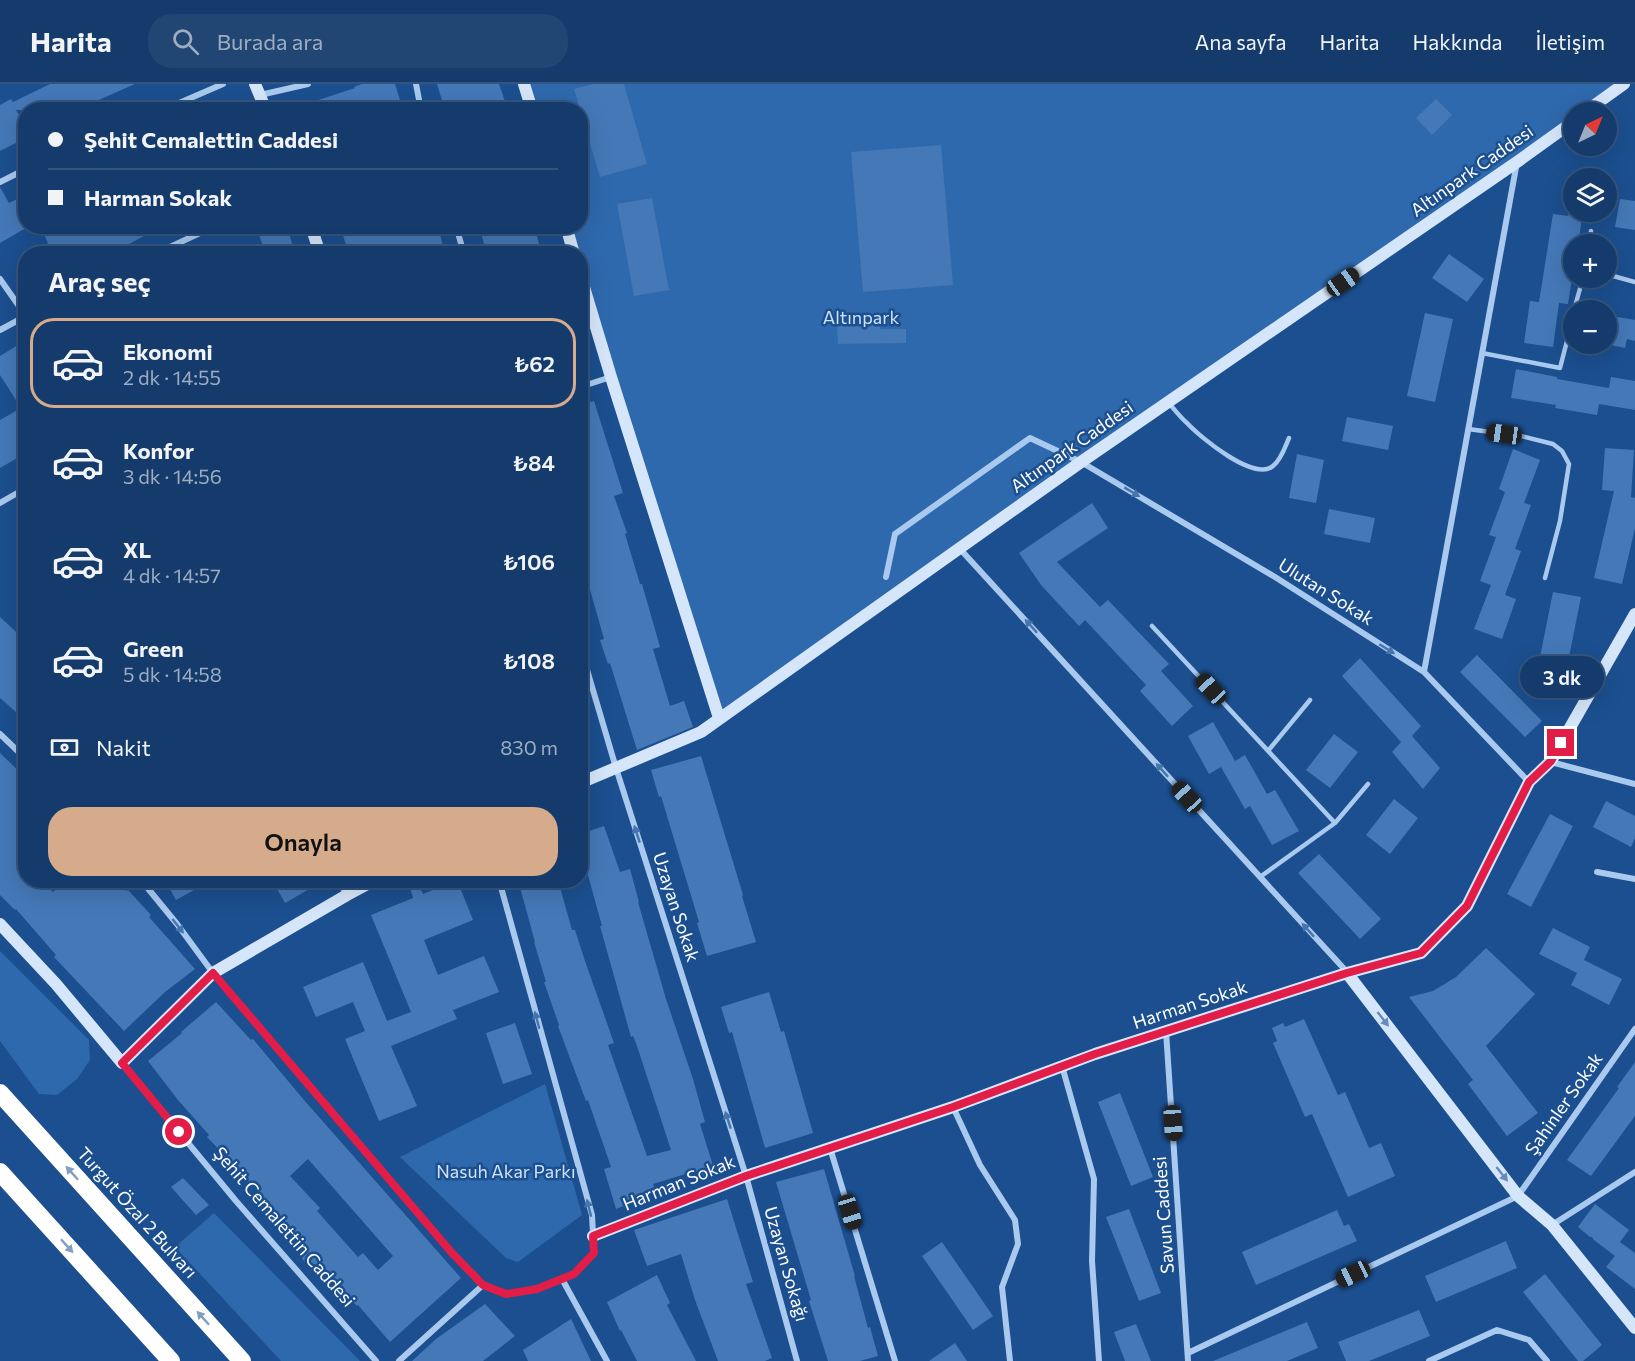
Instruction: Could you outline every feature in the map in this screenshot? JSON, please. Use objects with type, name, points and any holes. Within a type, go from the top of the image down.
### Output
[{"type":"highway","name":"Turgut Özal 2 Bulvarı","points":[[0,1093],[242,1361]]},
{"type":"highway","points":[[0,1172],[171,1361]]},
{"type":"street","points":[[181,102],[223,84]]},
{"type":"street","points":[[258,90],[308,84]]},
{"type":"street","points":[[416,84],[419,102]]},
{"type":"street","points":[[524,84],[530,102]]},
{"type":"street","points":[[1599,102],[1624,84]]},
{"type":"street","name":"Altınpark Caddesi","points":[[588,780],[701,732],[1081,462],[1563,129]]},
{"type":"street","points":[[1424,672],[1517,162]]},
{"type":"street","points":[[0,182],[18,173]]},
{"type":"street","points":[[172,246],[199,234]]},
{"type":"street","points":[[0,279],[18,305]]},
{"type":"street","points":[[588,301],[720,718]]},
{"type":"street","points":[[0,330],[18,320]]},
{"type":"street","points":[[588,384],[611,377]]},
{"type":"street","name":"Ulutan Sokak","points":[[886,578],[895,534],[1030,438],[1081,462],[1275,577],[1424,672],[1529,782]]},
{"type":"street","points":[[0,503],[18,493]]},
{"type":"street","points":[[960,549],[1347,973],[1518,1196],[1552,1225],[1635,1328]]},
{"type":"street","name":"Harman Sokak","points":[[593,1236],[746,1176],[953,1107],[1062,1066],[1347,973],[1421,953],[1467,906],[1529,782],[1551,761],[1635,614]]},
{"type":"street","name":"Uzayan Sokak","points":[[588,673],[746,1176]]},
{"type":"street","points":[[0,734],[18,751]]},
{"type":"street","points":[[1551,761],[1635,784]]},
{"type":"street","points":[[1597,872],[1635,879]]},
{"type":"street","points":[[148,888],[213,973],[452,1253],[483,1285],[506,1294],[537,1289],[574,1274],[594,1253],[591,1215],[501,888]]},
{"type":"street","points":[[343,888],[347,895]]},
{"type":"street","points":[[122,1063],[213,973],[360,888]]},
{"type":"street","name":"Şehit Cemalettin Caddesi","points":[[0,924],[56,984],[236,1201],[376,1361]]},
{"type":"street","name":"Şahinler Sokak","points":[[1518,1196],[1635,1029]]},
{"type":"street","name":"Savun Caddesi","points":[[1166,1031],[1188,1361]]},
{"type":"street","points":[[1062,1066],[1094,1179],[1092,1261],[1099,1361]]},
{"type":"street","points":[[953,1107],[980,1165],[1015,1221],[1018,1244],[1002,1287],[1010,1361]]},
{"type":"street","points":[[830,1148],[895,1361]]},
{"type":"street","points":[[1552,1225],[1635,1172]]},
{"type":"street","name":"Uzayan Sokağı","points":[[746,1176],[797,1361]]},
{"type":"street","points":[[1188,1353],[1518,1196]]},
{"type":"street","points":[[562,1279],[607,1361]]},
{"type":"street","points":[[399,1361],[483,1285]]},
{"type":"street","points":[[1429,1361],[1497,1330],[1529,1340],[1546,1361]]},
{"type":"lane","points":[[1617,277],[1635,282]]},
{"type":"lane","points":[[1482,353],[1560,368],[1564,354]]},
{"type":"lane","points":[[1168,402],[1185,422],[1216,448],[1247,466],[1262,470],[1272,467],[1289,438]]},
{"type":"lane","points":[[1468,429],[1521,436],[1553,444],[1566,457],[1569,464],[1560,522],[1545,578]]},
{"type":"lane","points":[[1152,626],[1335,823]]},
{"type":"lane","points":[[1268,751],[1310,700]]},
{"type":"lane","points":[[1260,877],[1335,823],[1368,784]]},
{"type":"green space","name":"Altınpark","points":[[524,84],[1624,84],[1599,102],[1563,102],[1563,128],[719,718],[588,297],[588,246],[572,246],[568,234],[588,234],[588,102],[530,102]]},
{"type":"green space","points":[[0,951],[89,1040],[90,1060],[77,1079],[57,1095],[39,1094],[0,1041]]},
{"type":"green space","name":"Nasuh Akar Parkı","points":[[545,1084],[582,1215],[518,1262],[506,1258],[400,1157]]},
{"type":"green space","points":[[214,1213],[360,1361],[281,1361],[175,1247]]},
{"type":"building","points":[[50,84],[135,84],[94,102],[18,102],[18,110],[16,110],[18,142],[0,151],[0,105],[11,99],[13,102]]},
{"type":"building","points":[[362,84],[395,84],[401,102],[312,102]]},
{"type":"building","points":[[437,84],[499,84],[505,102],[443,102]]},
{"type":"building","points":[[593,84],[624,84],[647,164],[600,177],[588,136],[588,102],[578,102],[574,89]]},
{"type":"building","points":[[1436,99],[1452,115],[1432,135],[1416,118]]},
{"type":"building","points":[[941,145],[953,285],[863,292],[851,152]]},
{"type":"building","points":[[0,187],[9,203],[18,199],[18,233],[0,243]]},
{"type":"building","points":[[652,198],[669,290],[634,296],[617,204]]},
{"type":"building","points":[[1620,199],[1635,201],[1635,230],[1615,227]]},
{"type":"building","points":[[1553,214],[1563,215],[1563,222],[1581,222],[1580,234],[1563,234],[1563,288],[1570,288],[1569,300],[1559,303],[1553,347],[1524,343],[1530,301],[1539,302]]},
{"type":"building","points":[[44,234],[147,234],[126,246],[43,246],[48,243]]},
{"type":"building","points":[[289,234],[293,246],[263,246],[259,235]]},
{"type":"building","points":[[343,234],[440,234],[443,246],[346,246]]},
{"type":"building","points":[[481,234],[536,234],[540,246],[485,246]]},
{"type":"building","points":[[1449,254],[1484,279],[1467,302],[1432,278]]},
{"type":"building","points":[[1425,313],[1453,319],[1435,402],[1407,396]]},
{"type":"building","points":[[1617,317],[1635,320],[1635,341],[1627,339],[1625,348],[1617,346]]},
{"type":"building","points":[[880,325],[880,329],[906,329],[906,343],[838,344],[837,326]]},
{"type":"building","points":[[18,345],[18,403],[0,375],[0,356]]},
{"type":"building","points":[[1516,369],[1609,388],[1611,377],[1635,381],[1635,410],[1599,404],[1597,415],[1555,408],[1556,405],[1511,398]]},
{"type":"building","points":[[594,401],[623,493],[614,496],[660,647],[653,649],[670,706],[684,701],[693,727],[637,750],[610,663],[608,664],[600,640],[604,639],[588,586],[588,403]]},
{"type":"building","points":[[18,410],[18,458],[0,468],[0,420]]},
{"type":"building","points":[[1347,417],[1393,426],[1388,450],[1342,441]]},
{"type":"building","points":[[1605,448],[1634,450],[1631,497],[1635,498],[1635,528],[1622,584],[1594,578],[1614,491],[1602,490]]},
{"type":"building","points":[[1513,449],[1540,460],[1524,503],[1531,505],[1515,549],[1521,551],[1505,595],[1516,599],[1502,639],[1474,629],[1491,585],[1480,581],[1496,537],[1489,535],[1505,492],[1499,489]]},
{"type":"building","points":[[1297,454],[1324,460],[1316,503],[1289,498]]},
{"type":"building","points":[[1092,503],[1108,528],[1057,562],[1100,607],[1108,600],[1169,664],[1161,671],[1193,706],[1172,726],[1140,691],[1146,685],[1085,620],[1079,626],[1041,585],[1019,553]]},
{"type":"building","points":[[1329,509],[1375,518],[1370,543],[1324,534]]},
{"type":"building","points":[[1553,592],[1581,597],[1564,682],[1536,677]]},
{"type":"building","points":[[0,617],[18,634],[18,714],[0,698]]},
{"type":"building","points":[[1477,655],[1542,721],[1525,737],[1460,672]]},
{"type":"building","points":[[1360,658],[1421,726],[1412,736],[1440,768],[1423,789],[1392,752],[1401,742],[1342,676]]},
{"type":"building","points":[[1213,722],[1235,761],[1245,755],[1267,794],[1275,790],[1299,831],[1272,845],[1250,806],[1245,809],[1221,767],[1209,774],[1188,736]]},
{"type":"building","points":[[1334,734],[1358,752],[1330,788],[1306,770]]},
{"type":"building","points":[[0,753],[18,770],[18,888],[49,888],[53,892],[57,888],[123,888],[128,890],[195,969],[165,992],[124,1031],[54,957],[56,955],[16,909],[0,895]]},
{"type":"building","points":[[701,756],[756,942],[707,956],[697,923],[699,922],[651,770]]},
{"type":"building","points":[[1394,799],[1418,818],[1390,854],[1366,835]]},
{"type":"building","points":[[1606,801],[1635,816],[1635,838],[1631,847],[1593,827]]},
{"type":"building","points":[[1550,814],[1573,826],[1531,907],[1507,894]]},
{"type":"building","points":[[604,826],[620,872],[630,869],[666,999],[693,1079],[705,1122],[700,1124],[715,1172],[693,1180],[689,1173],[653,1184],[657,1193],[616,1209],[604,1169],[611,1167],[588,1100],[586,1101],[558,1026],[544,982],[546,982],[520,888],[560,888],[572,930],[575,930],[614,1043],[608,1045],[647,1156],[671,1150],[636,1043],[633,1036],[631,1037],[600,926],[602,926],[588,875],[588,831]]},
{"type":"building","points":[[1319,854],[1381,919],[1360,939],[1298,873]]},
{"type":"building","points":[[169,888],[198,888],[176,900]]},
{"type":"building","points":[[277,888],[311,888],[285,903]]},
{"type":"building","points":[[410,888],[420,888],[423,894],[438,888],[460,888],[473,920],[424,940],[438,975],[484,956],[499,992],[453,1010],[457,1019],[391,1046],[417,1106],[379,1121],[345,1039],[365,1031],[353,1002],[316,1017],[303,987],[363,962],[387,1021],[411,1012],[371,915],[413,898]]},
{"type":"building","points":[[1553,928],[1590,947],[1584,960],[1622,979],[1609,1005],[1571,985],[1577,973],[1539,954]]},
{"type":"building","points":[[1486,948],[1535,994],[1486,1046],[1538,1113],[1507,1136],[1468,1084],[1473,1080],[1409,997],[1433,991],[1456,977]]},
{"type":"building","points":[[769,992],[781,1032],[784,1031],[813,1133],[765,1148],[732,1032],[729,1033],[721,1007]]},
{"type":"building","points":[[216,1002],[251,1040],[253,1039],[461,1278],[390,1342],[358,1305],[330,1278],[325,1284],[296,1252],[305,1244],[207,1137],[209,1135],[148,1061]],"holes":[[[308,1159],[393,1256],[378,1270],[363,1253],[358,1257],[317,1211],[320,1208],[290,1176]]]},
{"type":"building","points":[[1304,1019],[1338,1095],[1345,1092],[1369,1148],[1381,1143],[1395,1176],[1348,1197],[1312,1114],[1305,1117],[1273,1043],[1277,1041],[1272,1028],[1283,1023],[1285,1027]]},
{"type":"building","points":[[515,1023],[532,1074],[503,1084],[486,1033]]},
{"type":"building","points":[[1635,1062],[1635,1116],[1591,1176],[1567,1160]]},
{"type":"building","points":[[1120,1093],[1153,1177],[1131,1186],[1098,1102]]},
{"type":"building","points":[[824,1169],[868,1328],[870,1327],[878,1356],[860,1361],[828,1361],[776,1182]]},
{"type":"building","points":[[183,1178],[209,1205],[196,1215],[171,1187]]},
{"type":"building","points":[[727,1199],[753,1282],[746,1284],[772,1358],[765,1361],[718,1361],[695,1300],[681,1254],[647,1266],[634,1230]]},
{"type":"building","points":[[1595,1204],[1629,1230],[1620,1242],[1635,1253],[1635,1289],[1606,1267],[1615,1256],[1578,1227]]},
{"type":"building","points":[[1129,1209],[1161,1293],[1139,1301],[1106,1217]]},
{"type":"building","points":[[1337,1210],[1344,1226],[1349,1224],[1357,1241],[1256,1285],[1242,1252]]},
{"type":"building","points":[[1506,1241],[1517,1268],[1436,1302],[1425,1276]]},
{"type":"building","points":[[942,1242],[993,1316],[973,1330],[922,1256]]},
{"type":"building","points":[[1545,1274],[1602,1345],[1583,1361],[1578,1361],[1523,1292]]},
{"type":"building","points":[[657,1275],[670,1303],[667,1305],[696,1361],[637,1361],[620,1331],[607,1302]]},
{"type":"building","points":[[485,1304],[515,1336],[483,1361],[412,1361],[436,1339]]},
{"type":"building","points":[[1419,1310],[1430,1336],[1369,1361],[1346,1361],[1338,1342]]},
{"type":"building","points":[[571,1319],[591,1361],[528,1361],[523,1350]]},
{"type":"building","points":[[1307,1322],[1318,1348],[1287,1361],[1213,1361]]},
{"type":"building","points":[[1136,1324],[1151,1361],[1125,1361],[1114,1332]]},
{"type":"building","points":[[955,1343],[967,1361],[929,1361]]},
{"type":"route","points":[[179,1132],[122,1063],[213,973],[452,1253],[483,1285],[506,1294],[537,1289],[574,1274],[594,1253],[593,1236],[746,1176],[953,1107],[1095,1054],[1347,973],[1421,953],[1467,906],[1529,782],[1551,761],[1561,743]]}]
